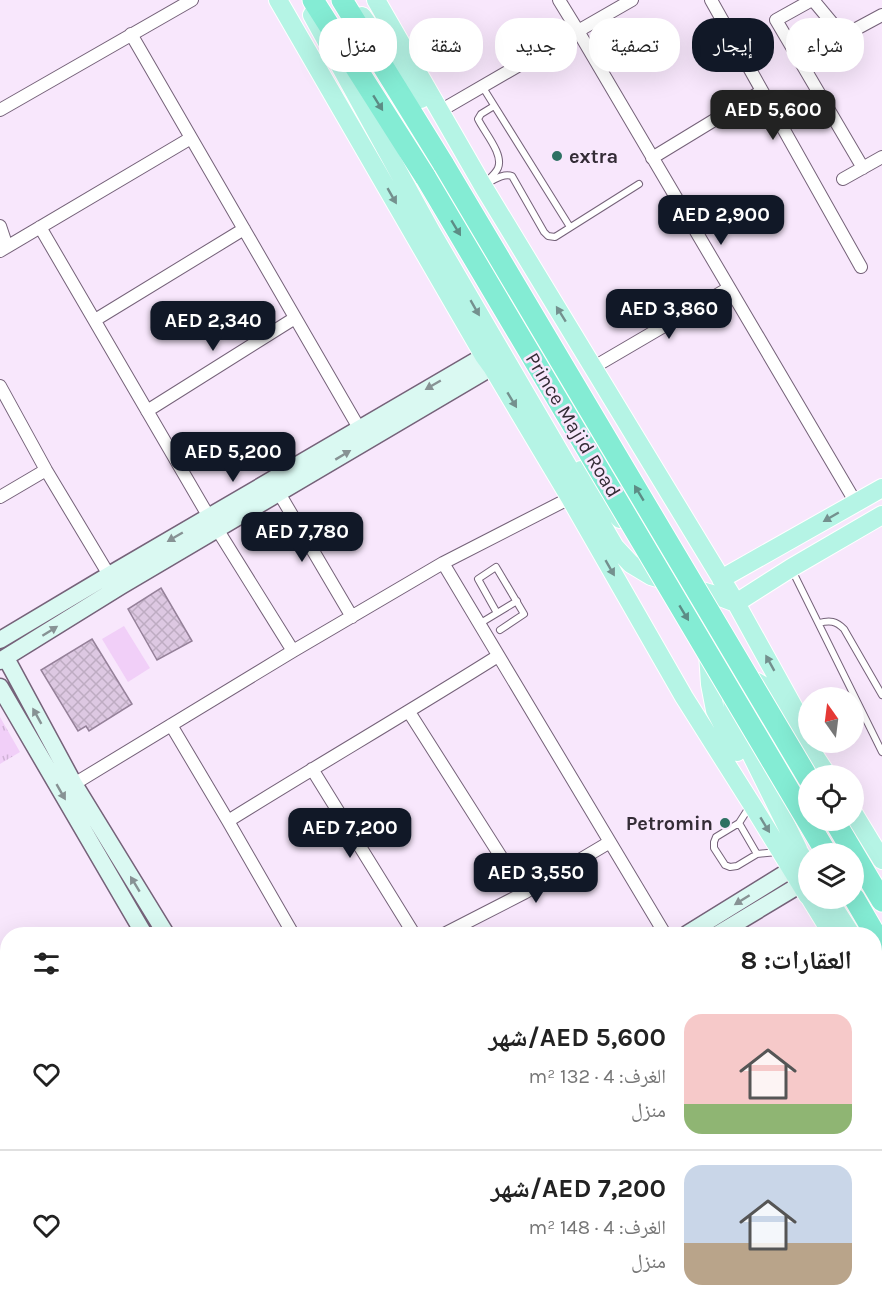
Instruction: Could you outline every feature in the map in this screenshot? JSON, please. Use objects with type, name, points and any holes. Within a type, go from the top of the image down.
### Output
[{"type":"highway","name":"Prince Majid Road","points":[[313,0],[426,178],[820,843]]},
{"type":"highway","name":"Prince Majid Road","points":[[342,0],[444,165],[800,765]]},
{"type":"highway","points":[[841,831],[882,901]]},
{"type":"highway","points":[[860,909],[871,927]]},
{"type":"main road","points":[[278,0],[684,697],[752,803],[789,850]]},
{"type":"main road","points":[[304,0],[432,233],[615,547],[631,564],[651,576],[718,587],[882,488]]},
{"type":"main road","points":[[351,0],[483,186]]},
{"type":"main road","points":[[376,0],[483,186],[597,373],[718,587],[736,603],[798,715]]},
{"type":"main road","points":[[296,31],[372,137],[432,233]]},
{"type":"main road","points":[[539,417],[623,523],[638,529],[650,527],[658,513],[660,500],[658,491],[597,373]]},
{"type":"main road","points":[[736,603],[882,515]]},
{"type":"main road","points":[[718,587],[706,631],[700,668],[704,699],[712,726],[752,803]]},
{"type":"main road","points":[[706,631],[710,684],[715,710],[789,850]]},
{"type":"main road","points":[[798,870],[738,728],[732,708],[735,693],[740,687],[757,682],[772,691],[821,765]]},
{"type":"main road","points":[[864,831],[882,860]]},
{"type":"main road","points":[[818,909],[828,927]]},
{"type":"main road","points":[[835,909],[847,927]]},
{"type":"street","points":[[0,110],[192,0]]},
{"type":"street","points":[[559,0],[856,503]]},
{"type":"street","points":[[440,111],[632,0]]},
{"type":"street","points":[[711,0],[861,267]]},
{"type":"street","points":[[863,168],[776,20],[813,0],[843,36],[882,15]]},
{"type":"street","points":[[131,34],[358,428]]},
{"type":"street","points":[[652,158],[762,91]]},
{"type":"street","points":[[0,226],[3,249],[191,138]]},
{"type":"street","points":[[843,179],[882,158]]},
{"type":"street","points":[[40,227],[213,523],[293,651]]},
{"type":"street","points":[[95,320],[244,230]]},
{"type":"street","points":[[597,373],[729,288]]},
{"type":"street","points":[[147,411],[295,318]]},
{"type":"street","points":[[0,640],[115,581],[213,523],[358,428],[488,361]]},
{"type":"street","points":[[213,523],[279,493],[488,361]]},
{"type":"street","points":[[0,386],[46,471],[115,581]]},
{"type":"street","points":[[0,497],[46,471]]},
{"type":"street","points":[[279,493],[352,617]]},
{"type":"street","points":[[75,784],[443,563],[570,498]]},
{"type":"street","points":[[443,563],[661,927]]},
{"type":"street","points":[[115,581],[3,660],[162,927]]},
{"type":"street","points":[[228,821],[410,712],[498,656]]},
{"type":"street","points":[[0,687],[140,927]]},
{"type":"street","points":[[410,712],[524,893]]},
{"type":"street","points":[[171,725],[289,927]]},
{"type":"street","points":[[312,769],[410,927]]},
{"type":"street","points":[[458,927],[524,893],[610,843]]},
{"type":"street","points":[[703,927],[798,886]]},
{"type":"street","points":[[730,927],[798,887]]},
{"type":"lane","points":[[482,86],[570,227]]},
{"type":"lane","points":[[483,186],[497,170],[499,160],[478,119],[481,114],[494,106]]},
{"type":"lane","points":[[483,186],[507,174],[512,176],[544,232],[548,236],[555,237],[639,184]]},
{"type":"lane","points":[[497,613],[478,579],[495,568],[498,568],[524,614],[500,630]]},
{"type":"lane","points":[[791,568],[882,752]]},
{"type":"lane","points":[[479,624],[517,601]]},
{"type":"lane","points":[[819,623],[832,621],[844,629],[882,695]]},
{"type":"lane","points":[[752,803],[739,823],[716,837],[714,848],[725,865],[737,866],[757,854],[789,850]]},
{"type":"lane","points":[[739,823],[757,854]]},
{"type":"green space","points":[[124,626],[150,668],[128,682],[102,639]]},
{"type":"green space","points":[[0,717],[20,752],[0,764]]},
{"type":"building","points":[[161,588],[192,641],[157,660],[128,609]]},
{"type":"building","points":[[92,639],[132,704],[89,731],[86,726],[78,731],[41,670]]},
{"type":"place","name":"extra","points":[[557,156]]},
{"type":"place","name":"Petromin","points":[[725,823]]}]
